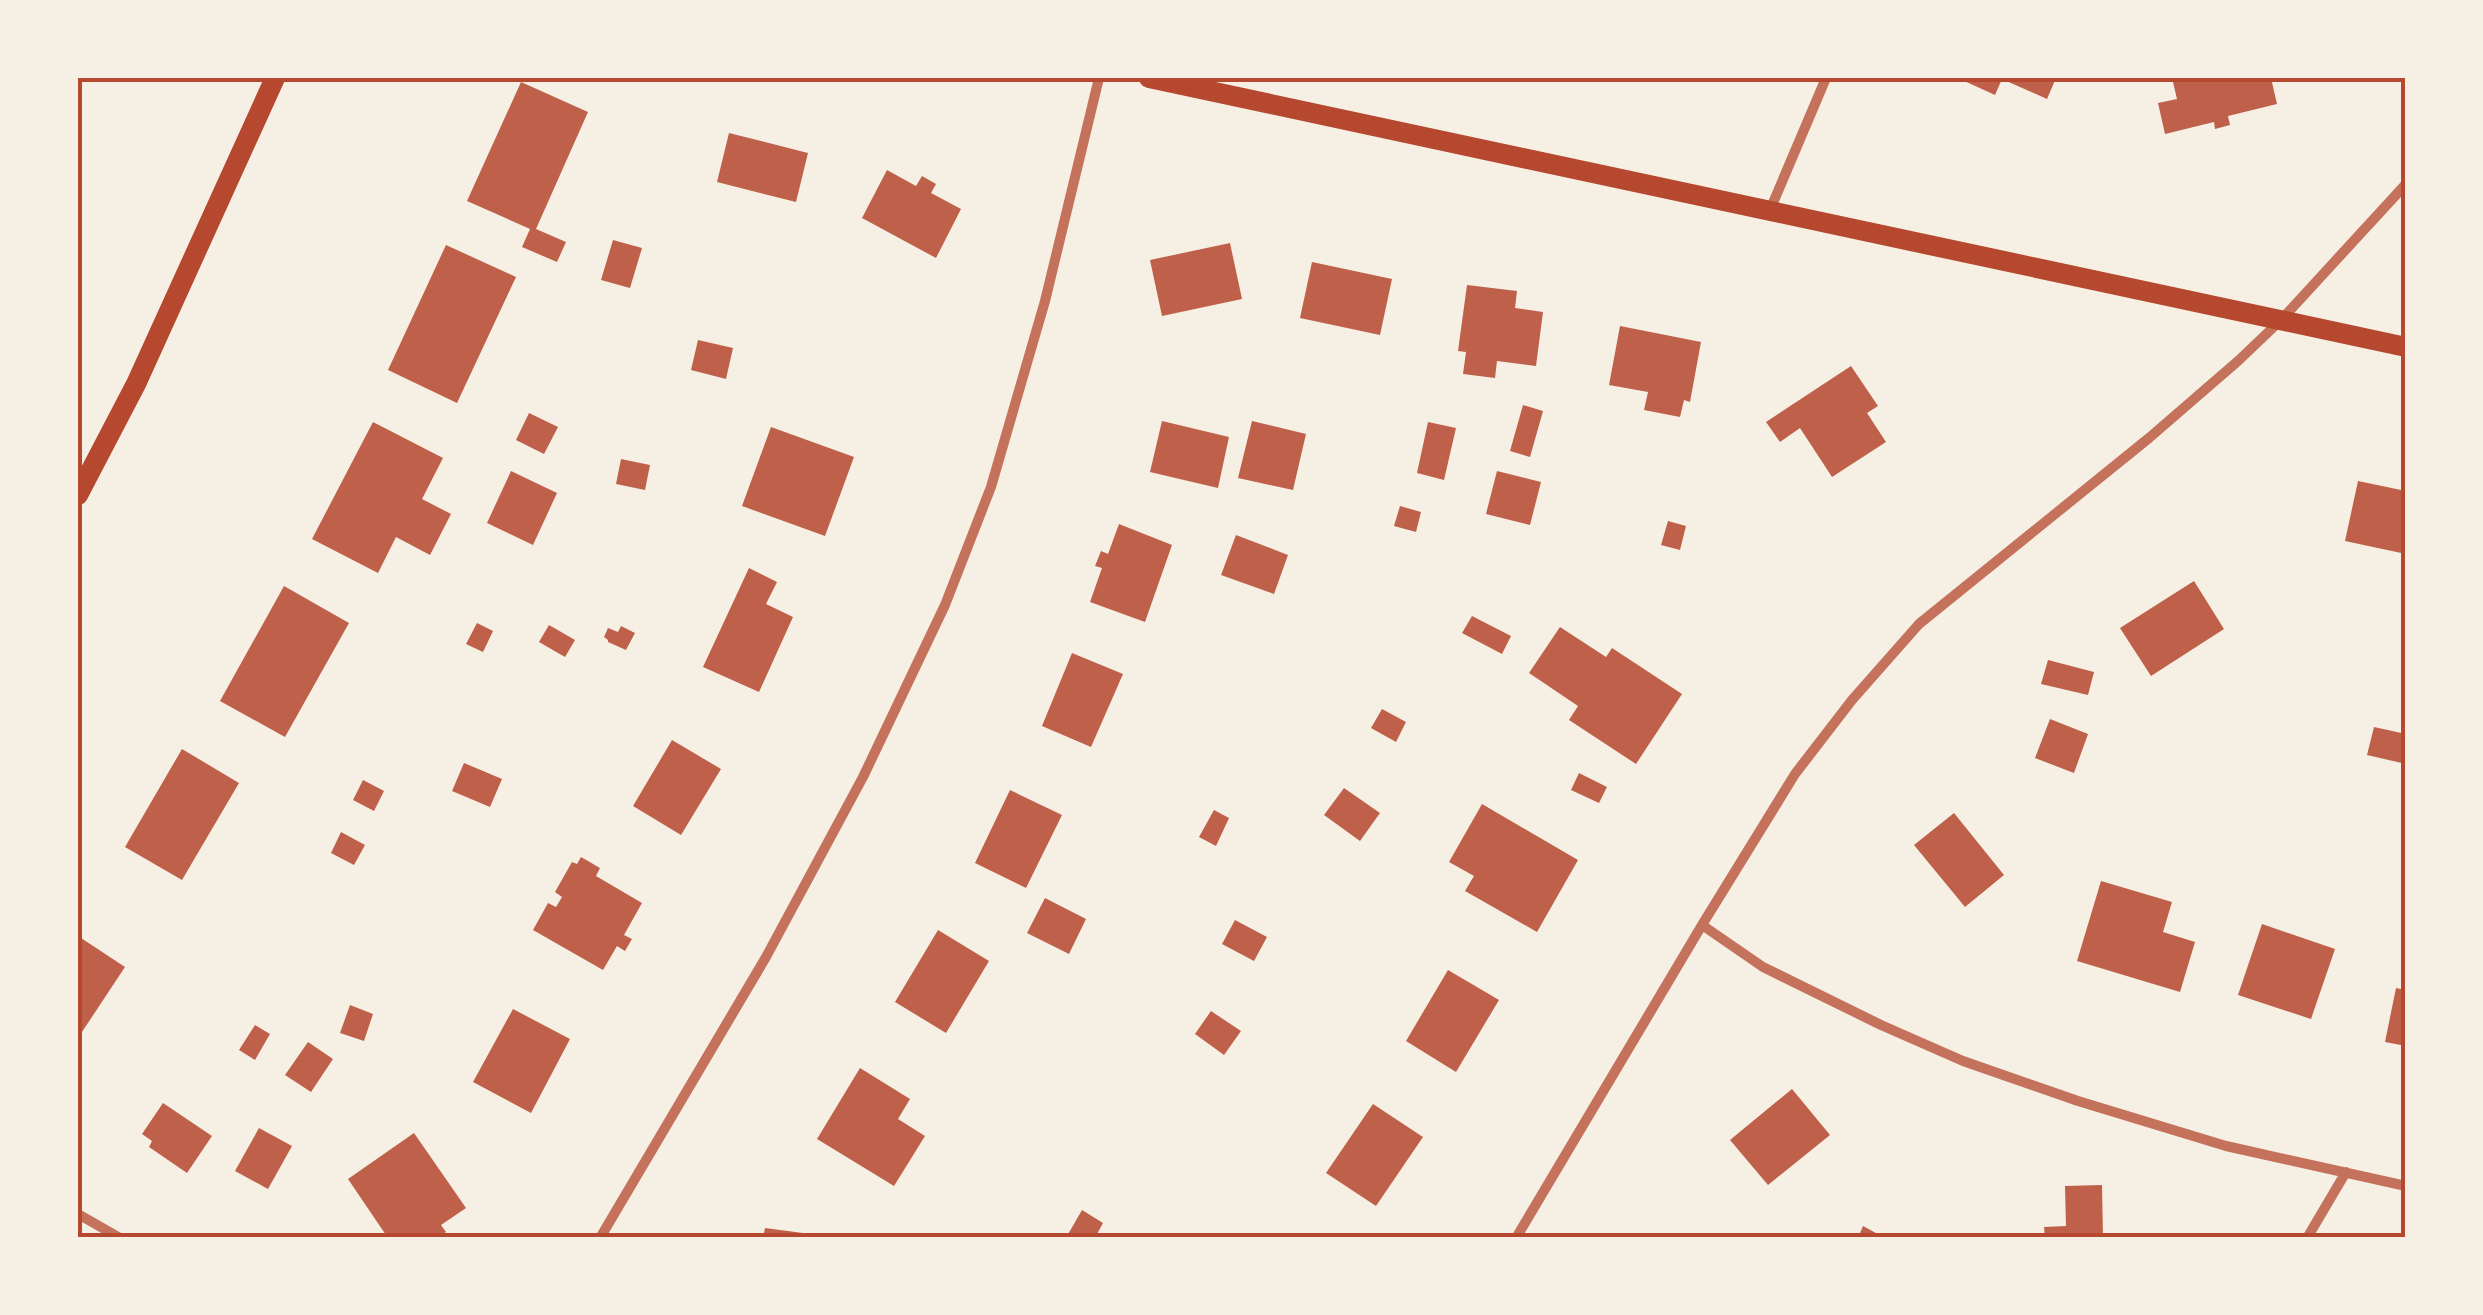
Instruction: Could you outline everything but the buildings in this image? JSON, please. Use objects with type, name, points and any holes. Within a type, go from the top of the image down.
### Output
[{"type":"main road","points":[[78,496],[136,384],[275,78]]},
{"type":"main road","points":[[1149,78],[2406,346]]},
{"type":"street","points":[[600,1238],[766,957],[863,777],[946,605],[991,487],[1045,301],[1099,78]]},
{"type":"street","points":[[1769,211],[1826,78]]},
{"type":"street","points":[[1516,1238],[1795,774],[1852,700],[1919,624],[2150,438],[2280,320],[2406,184]]},
{"type":"street","points":[[1702,925],[1763,967],[1962,1061],[2226,1146],[2406,1186]]},
{"type":"street","points":[[2307,1238],[2346,1172]]},
{"type":"street","points":[[78,1214],[120,1238]]}]
